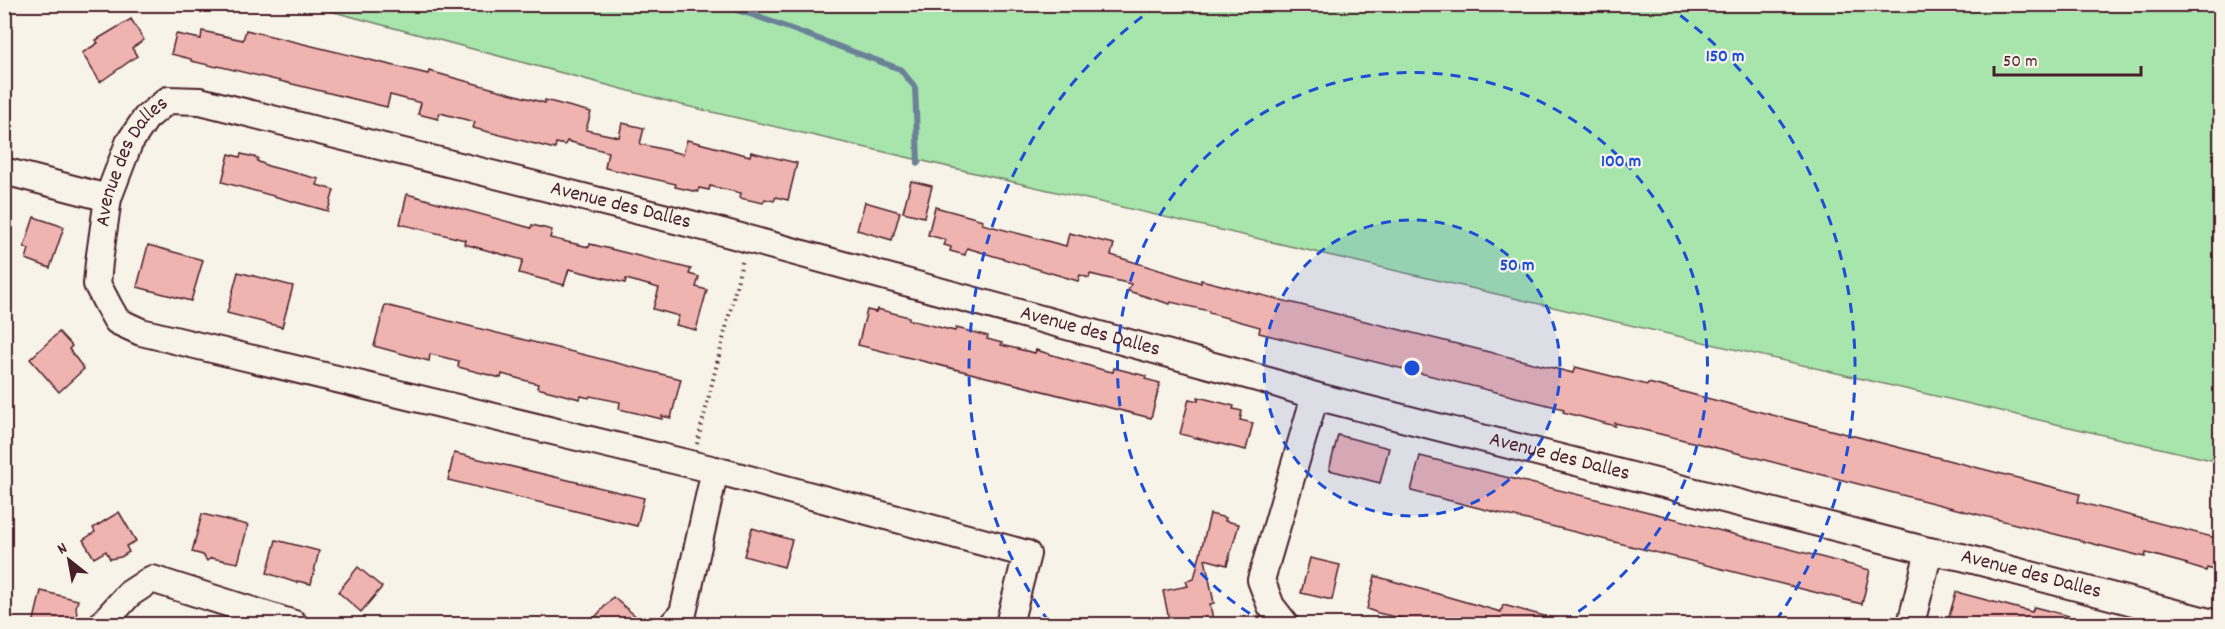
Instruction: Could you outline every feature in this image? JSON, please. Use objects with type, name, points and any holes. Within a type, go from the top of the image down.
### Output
[{"type":"street","name":"Avenue des Dalles","points":[[1010,624],[1027,554],[704,467],[141,332],[117,321],[97,284],[108,198],[129,143],[146,118],[168,100],[200,102],[748,239],[1272,381],[1315,396],[1929,551],[1962,557],[2217,624]]},
{"type":"street","points":[[4,171],[108,198]]},
{"type":"street","points":[[1286,624],[1271,606],[1261,580],[1315,396]]},
{"type":"street","points":[[674,624],[683,613],[704,467]]},
{"type":"street","points":[[1911,624],[1929,551]]},
{"type":"street","points":[[102,624],[129,594],[152,579],[294,624]]},
{"type":"path","points":[[704,467],[748,239]]},
{"type":"green space","points":[[308,5],[2220,5],[2220,462],[682,105]]},
{"type":"building","points":[[131,19],[144,40],[132,48],[137,56],[100,82],[82,53],[98,43],[96,40]]},
{"type":"building","points":[[246,30],[428,74],[429,71],[545,103],[545,100],[591,112],[586,130],[619,137],[622,123],[644,128],[640,144],[683,154],[687,140],[750,156],[751,152],[797,163],[788,200],[776,197],[774,201],[765,199],[763,203],[740,198],[741,193],[710,186],[709,190],[699,188],[698,192],[675,187],[676,184],[605,168],[608,152],[567,141],[565,145],[556,143],[555,149],[473,128],[475,122],[440,113],[438,119],[418,114],[421,103],[390,95],[387,107],[191,61],[191,59],[171,54],[176,34],[201,39],[202,31],[243,40]]},
{"type":"building","points":[[229,154],[258,158],[257,161],[268,166],[319,179],[317,185],[334,190],[328,211],[222,182]]},
{"type":"building","points":[[911,181],[932,186],[924,217],[903,212]]},
{"type":"building","points":[[407,194],[531,228],[532,225],[552,230],[550,238],[589,247],[590,244],[691,269],[689,274],[699,277],[696,287],[707,290],[696,330],[676,325],[679,316],[653,309],[659,288],[626,279],[625,283],[569,269],[564,285],[519,273],[523,260],[464,244],[465,240],[400,224]]},
{"type":"building","points":[[865,202],[900,212],[892,240],[857,230]]},
{"type":"building","points":[[935,207],[983,220],[982,224],[1066,246],[1069,233],[1114,244],[1111,255],[1201,283],[1201,280],[1573,373],[1575,367],[1647,385],[1648,383],[2080,494],[2078,502],[2220,539],[2220,572],[2207,568],[2206,571],[2146,553],[2145,557],[1737,453],[1615,423],[1615,426],[1563,412],[1564,409],[1259,333],[1260,327],[1209,313],[1209,311],[1171,302],[1170,304],[1128,291],[1131,284],[1090,274],[1089,278],[1080,275],[1078,281],[967,248],[965,255],[950,251],[951,247],[944,245],[946,240],[928,235]]},
{"type":"building","points":[[34,217],[64,227],[50,268],[26,259],[29,249],[24,247]]},
{"type":"building","points":[[148,245],[203,260],[191,301],[137,287]]},
{"type":"building","points":[[238,272],[293,286],[282,327],[227,313]]},
{"type":"building","points":[[385,305],[681,379],[671,418],[662,416],[662,419],[619,409],[620,402],[590,396],[589,398],[581,396],[580,399],[537,388],[538,384],[502,374],[501,378],[458,367],[459,361],[430,354],[429,361],[374,346]]},
{"type":"building","points":[[877,309],[909,317],[909,320],[988,336],[987,339],[1002,343],[1001,345],[1035,353],[1036,350],[1103,370],[1113,372],[1114,368],[1146,376],[1145,379],[1160,383],[1151,418],[858,345],[867,310],[876,312]]},
{"type":"building","points":[[59,332],[72,346],[69,349],[84,369],[59,392],[30,359]]},
{"type":"building","points":[[1198,397],[1234,406],[1233,409],[1242,411],[1240,420],[1253,423],[1246,450],[1180,434],[1189,399],[1198,401]]},
{"type":"building","points":[[1338,435],[1389,448],[1380,483],[1329,470]]},
{"type":"building","points":[[454,453],[644,498],[637,526],[448,480]]},
{"type":"building","points":[[1420,456],[1657,514],[1870,570],[1862,604],[1411,491]]},
{"type":"building","points":[[119,512],[136,541],[126,546],[129,552],[121,557],[110,559],[106,551],[94,558],[83,540],[95,532],[93,528]]},
{"type":"building","points":[[202,514],[248,525],[238,563],[211,558],[207,561],[203,555],[192,552]]},
{"type":"building","points":[[1210,514],[1239,524],[1227,565],[1205,559],[1214,603],[1210,604],[1213,620],[1191,624],[1170,624],[1163,591],[1188,586],[1186,581],[1194,579]]},
{"type":"building","points":[[752,528],[792,540],[784,567],[744,556]]},
{"type":"building","points":[[276,540],[319,551],[311,584],[297,581],[297,583],[267,573]]},
{"type":"building","points":[[1310,558],[1340,565],[1332,600],[1301,593]]},
{"type":"building","points":[[358,567],[382,587],[361,612],[338,592]]},
{"type":"building","points":[[1375,576],[1501,612],[1503,605],[1556,619],[1555,624],[1426,624],[1378,613],[1367,609]]},
{"type":"building","points":[[41,591],[78,600],[77,615],[73,624],[33,624]]},
{"type":"building","points":[[1956,592],[2032,612],[2034,607],[2081,619],[2081,624],[1947,624]]},
{"type":"building","points":[[613,597],[645,624],[589,624]]},
{"type":"waterway","points":[[717,4],[900,69],[915,87],[918,163]]}]
